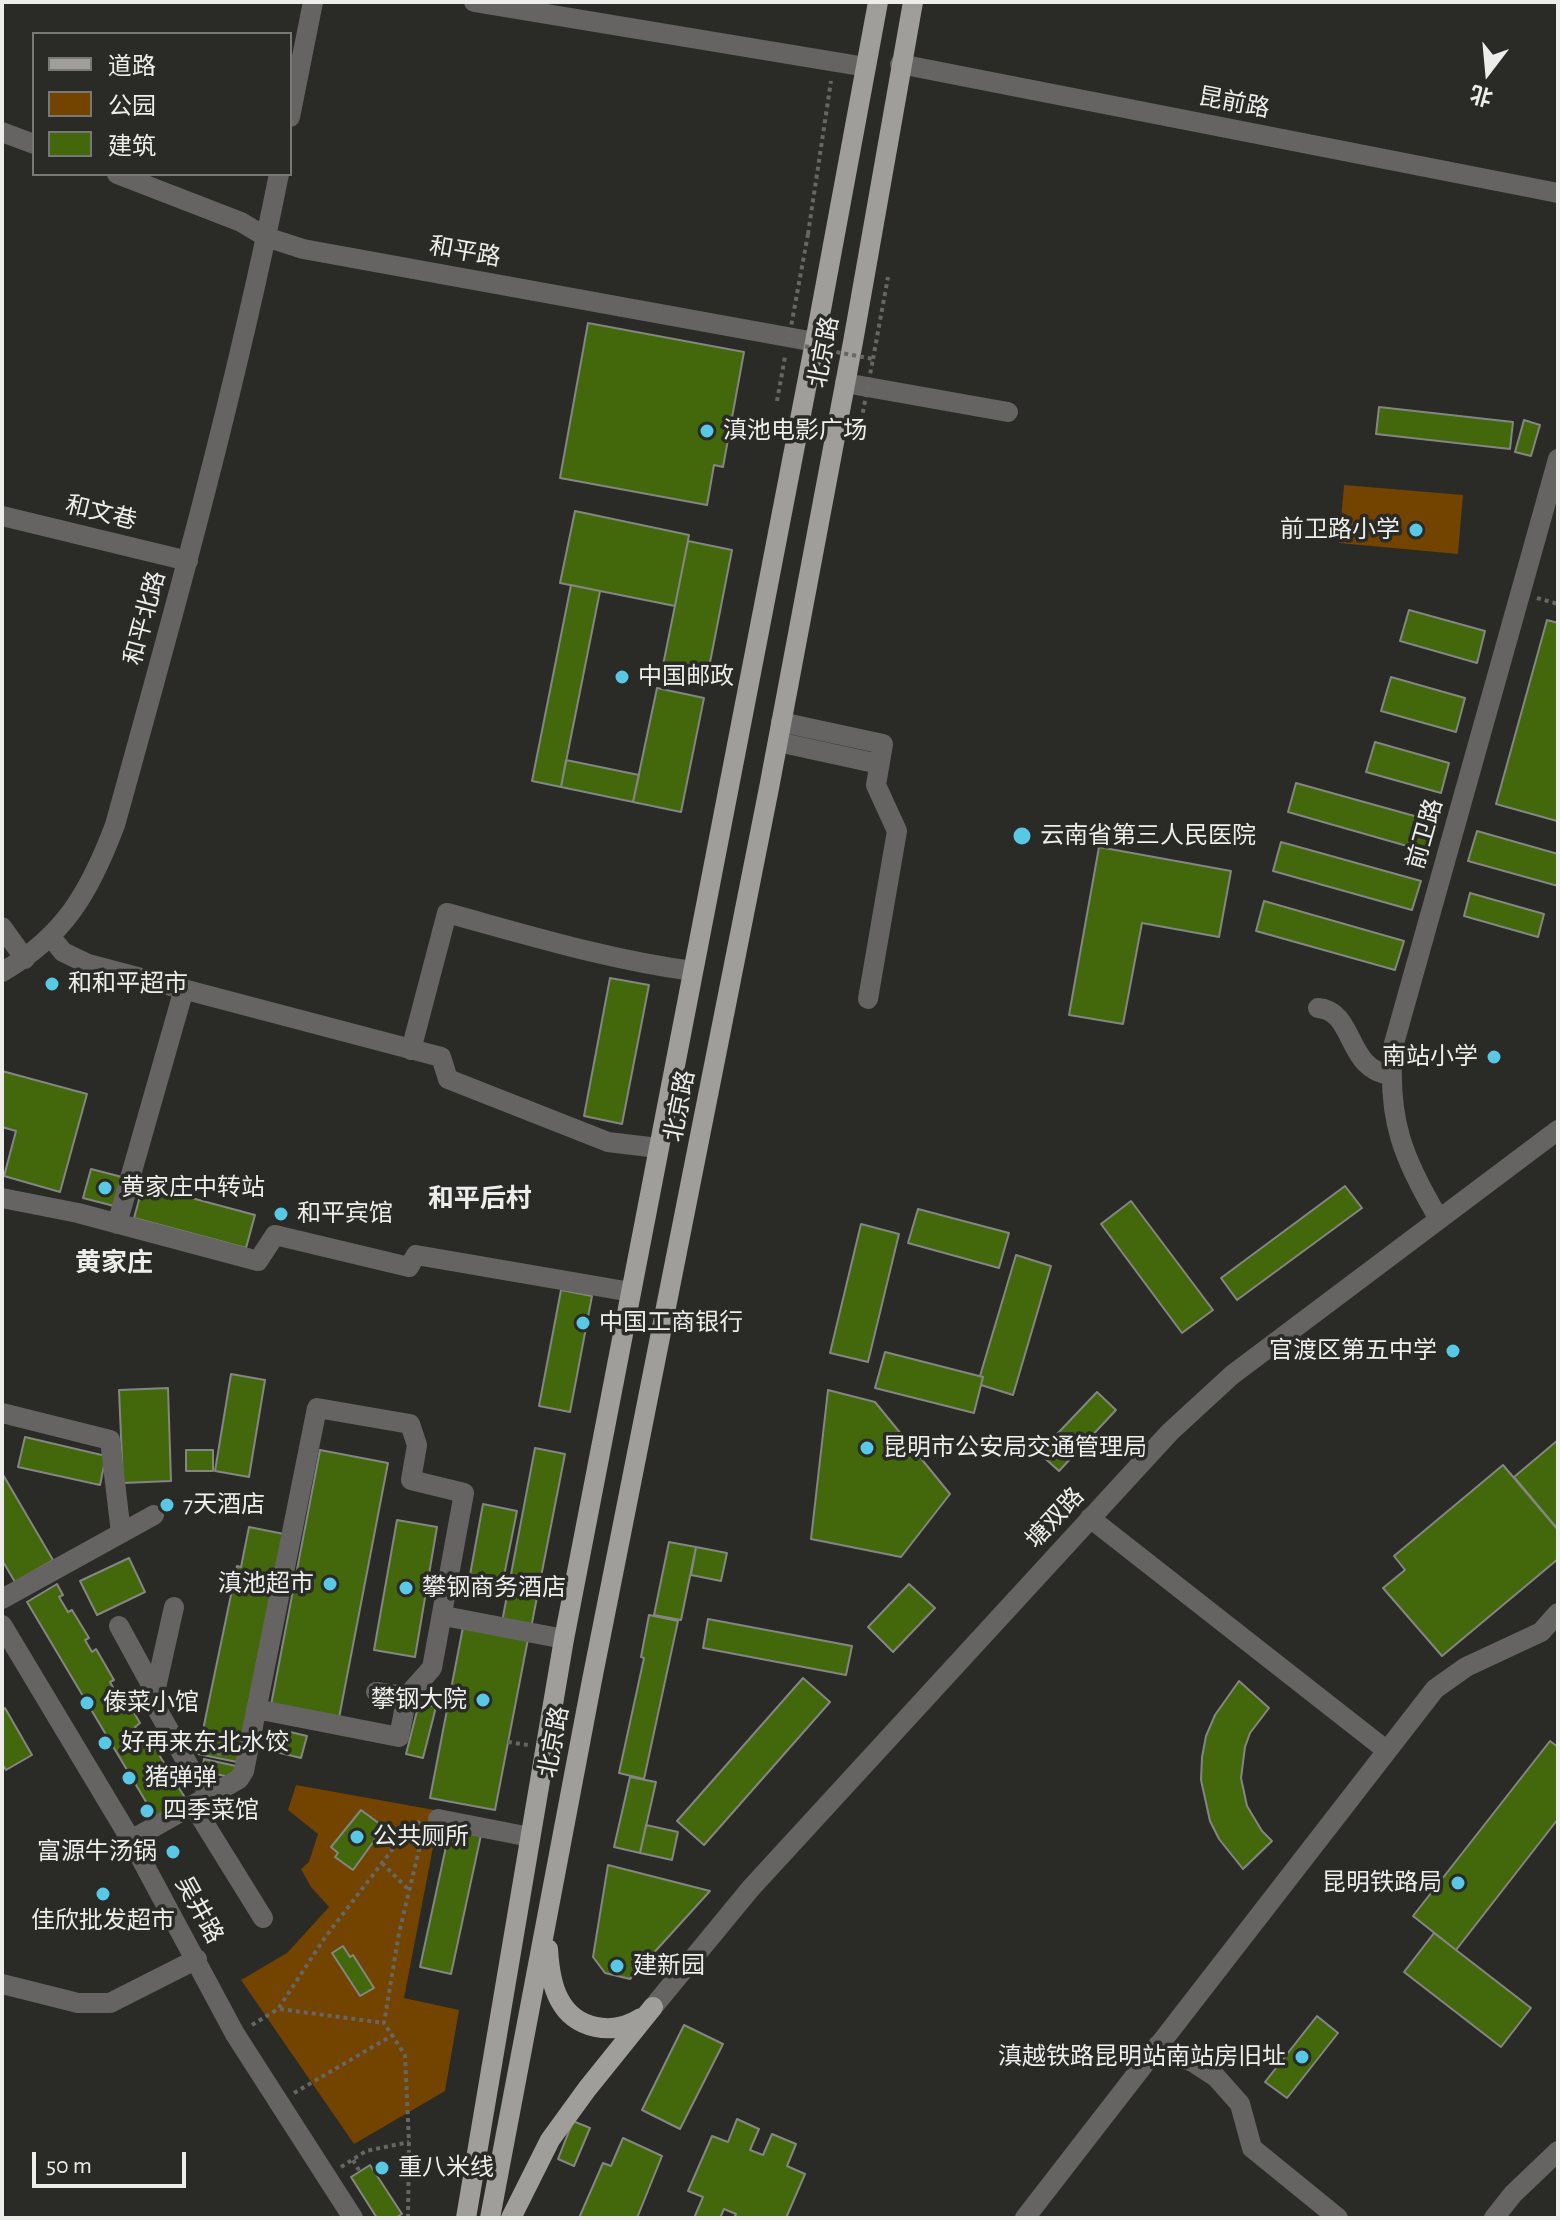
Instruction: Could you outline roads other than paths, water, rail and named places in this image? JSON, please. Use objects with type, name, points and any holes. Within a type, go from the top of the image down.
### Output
[{"type":"main road","name":"北京路","points":[[466,2218],[564,1639],[878,2]]},
{"type":"main road","name":"北京路","points":[[490,2218],[592,1680],[780,732],[913,2]]},
{"type":"main road","points":[[547,1926],[548,1959],[554,1985],[558,1997],[572,2016],[594,2028],[621,2028],[644,2017],[653,2007]]},
{"type":"main road","points":[[511,2218],[550,2140],[653,2007]]},
{"type":"street","points":[[292,107],[313,2]]},
{"type":"street","points":[[474,2],[866,67]]},
{"type":"street","name":"昆前路","points":[[900,64],[1558,193]]},
{"type":"street","points":[[2,132],[32,143]]},
{"type":"street","name":"和平路","points":[[122,176],[241,222],[266,237],[303,249],[815,342]]},
{"type":"street","name":"和平北路","points":[[2,972],[25,959],[51,937],[81,902],[115,825],[188,561],[279,176]]},
{"type":"street","points":[[845,383],[1008,412]]},
{"type":"street","name":"前卫路","points":[[1439,1219],[1400,1144],[1390,1095],[1393,1047],[1558,459]]},
{"type":"street","name":"和文巷","points":[[2,516],[188,561]]},
{"type":"street","points":[[780,732],[881,754],[876,785],[897,831],[868,999]]},
{"type":"street","points":[[411,1050],[447,913],[592,952],[658,967],[693,971]]},
{"type":"street","points":[[2,927],[25,959]]},
{"type":"street","points":[[51,937],[63,952],[88,964],[441,1057],[448,1079],[608,1142],[658,1148]]},
{"type":"street","points":[[117,1224],[184,989]]},
{"type":"street","points":[[1318,1008],[1337,1014],[1362,1062],[1381,1074],[1391,1075]]},
{"type":"street","name":"塘双路","points":[[653,2007],[751,1888],[1170,1432],[1232,1375],[1558,1130]]},
{"type":"street","points":[[2,1198],[258,1261],[275,1235],[409,1267],[416,1255],[631,1292]]},
{"type":"street","points":[[131,1840],[239,1779],[244,1771],[256,1709],[317,1408],[410,1424],[417,1445],[411,1480],[464,1493],[444,1616],[432,1668],[407,1696],[399,1737],[304,1715],[256,1709]]},
{"type":"street","points":[[2,1413],[110,1440],[121,1533]]},
{"type":"street","points":[[2,1599],[154,1515]]},
{"type":"street","points":[[1090,1518],[1386,1750]]},
{"type":"street","points":[[174,1607],[155,1692],[157,1709],[190,1768],[202,1800],[263,1918]]},
{"type":"street","points":[[1025,2218],[1435,1689],[1466,1667],[1541,1632],[1558,1613]]},
{"type":"street","points":[[444,1616],[564,1639]]},
{"type":"street","points":[[119,1626],[155,1692]]},
{"type":"street","name":"吴井路","points":[[4,1633],[131,1840],[235,2034],[326,2177],[345,2215]]},
{"type":"street","points":[[376,1692],[407,1696]]},
{"type":"street","points":[[438,1819],[530,1837]]},
{"type":"street","points":[[2,1984],[78,2003],[110,2003],[197,1959]]},
{"type":"street","points":[[1158,2045],[1172,2056],[1193,2062],[1216,2077],[1240,2104],[1252,2148],[1338,2218]]},
{"type":"street","points":[[1494,2218],[1513,2194],[1558,2151]]},
{"type":"place","name":"滇池电影广场","points":[[707,431]]},
{"type":"place","name":"前卫路小学","points":[[1416,530]]},
{"type":"place","name":"中国邮政","points":[[622,677]]},
{"type":"place","name":"云南省第三人民医院","points":[[1022,836]]},
{"type":"place","name":"和和平超市","points":[[52,984]]},
{"type":"place","name":"南站小学","points":[[1494,1057]]},
{"type":"place","name":"黄家庄中转站","points":[[105,1188]]},
{"type":"place","name":"和平宾馆","points":[[281,1214]]},
{"type":"place","name":"中国工商银行","points":[[583,1323]]},
{"type":"place","name":"官渡区第五中学","points":[[1453,1351]]},
{"type":"place","name":"昆明市公安局交通管理局","points":[[867,1448]]},
{"type":"place","name":"7天酒店","points":[[167,1505]]},
{"type":"place","name":"滇池超市","points":[[330,1584]]},
{"type":"place","name":"攀钢商务酒店","points":[[406,1588]]},
{"type":"place","name":"攀钢大院","points":[[483,1700]]},
{"type":"place","name":"傣菜小馆","points":[[87,1703]]},
{"type":"place","name":"好再来东北水饺","points":[[105,1743]]},
{"type":"place","name":"猪弹弹","points":[[129,1778]]},
{"type":"place","name":"四季菜馆","points":[[147,1811]]},
{"type":"place","name":"公共厕所","points":[[357,1837]]},
{"type":"place","name":"富源牛汤锅","points":[[173,1852]]},
{"type":"place","name":"昆明铁路局","points":[[1458,1883]]},
{"type":"place","name":"佳欣批发超市","points":[[103,1894]]},
{"type":"place","name":"建新园","points":[[617,1966]]},
{"type":"place","name":"滇越铁路昆明站南站房旧址","points":[[1302,2057]]},
{"type":"place","name":"重八米线","points":[[382,2168]]},
{"type":"district","name":"和平后村","points":[[480,1199]]},
{"type":"district","name":"黄家庄","points":[[114,1263]]}]
